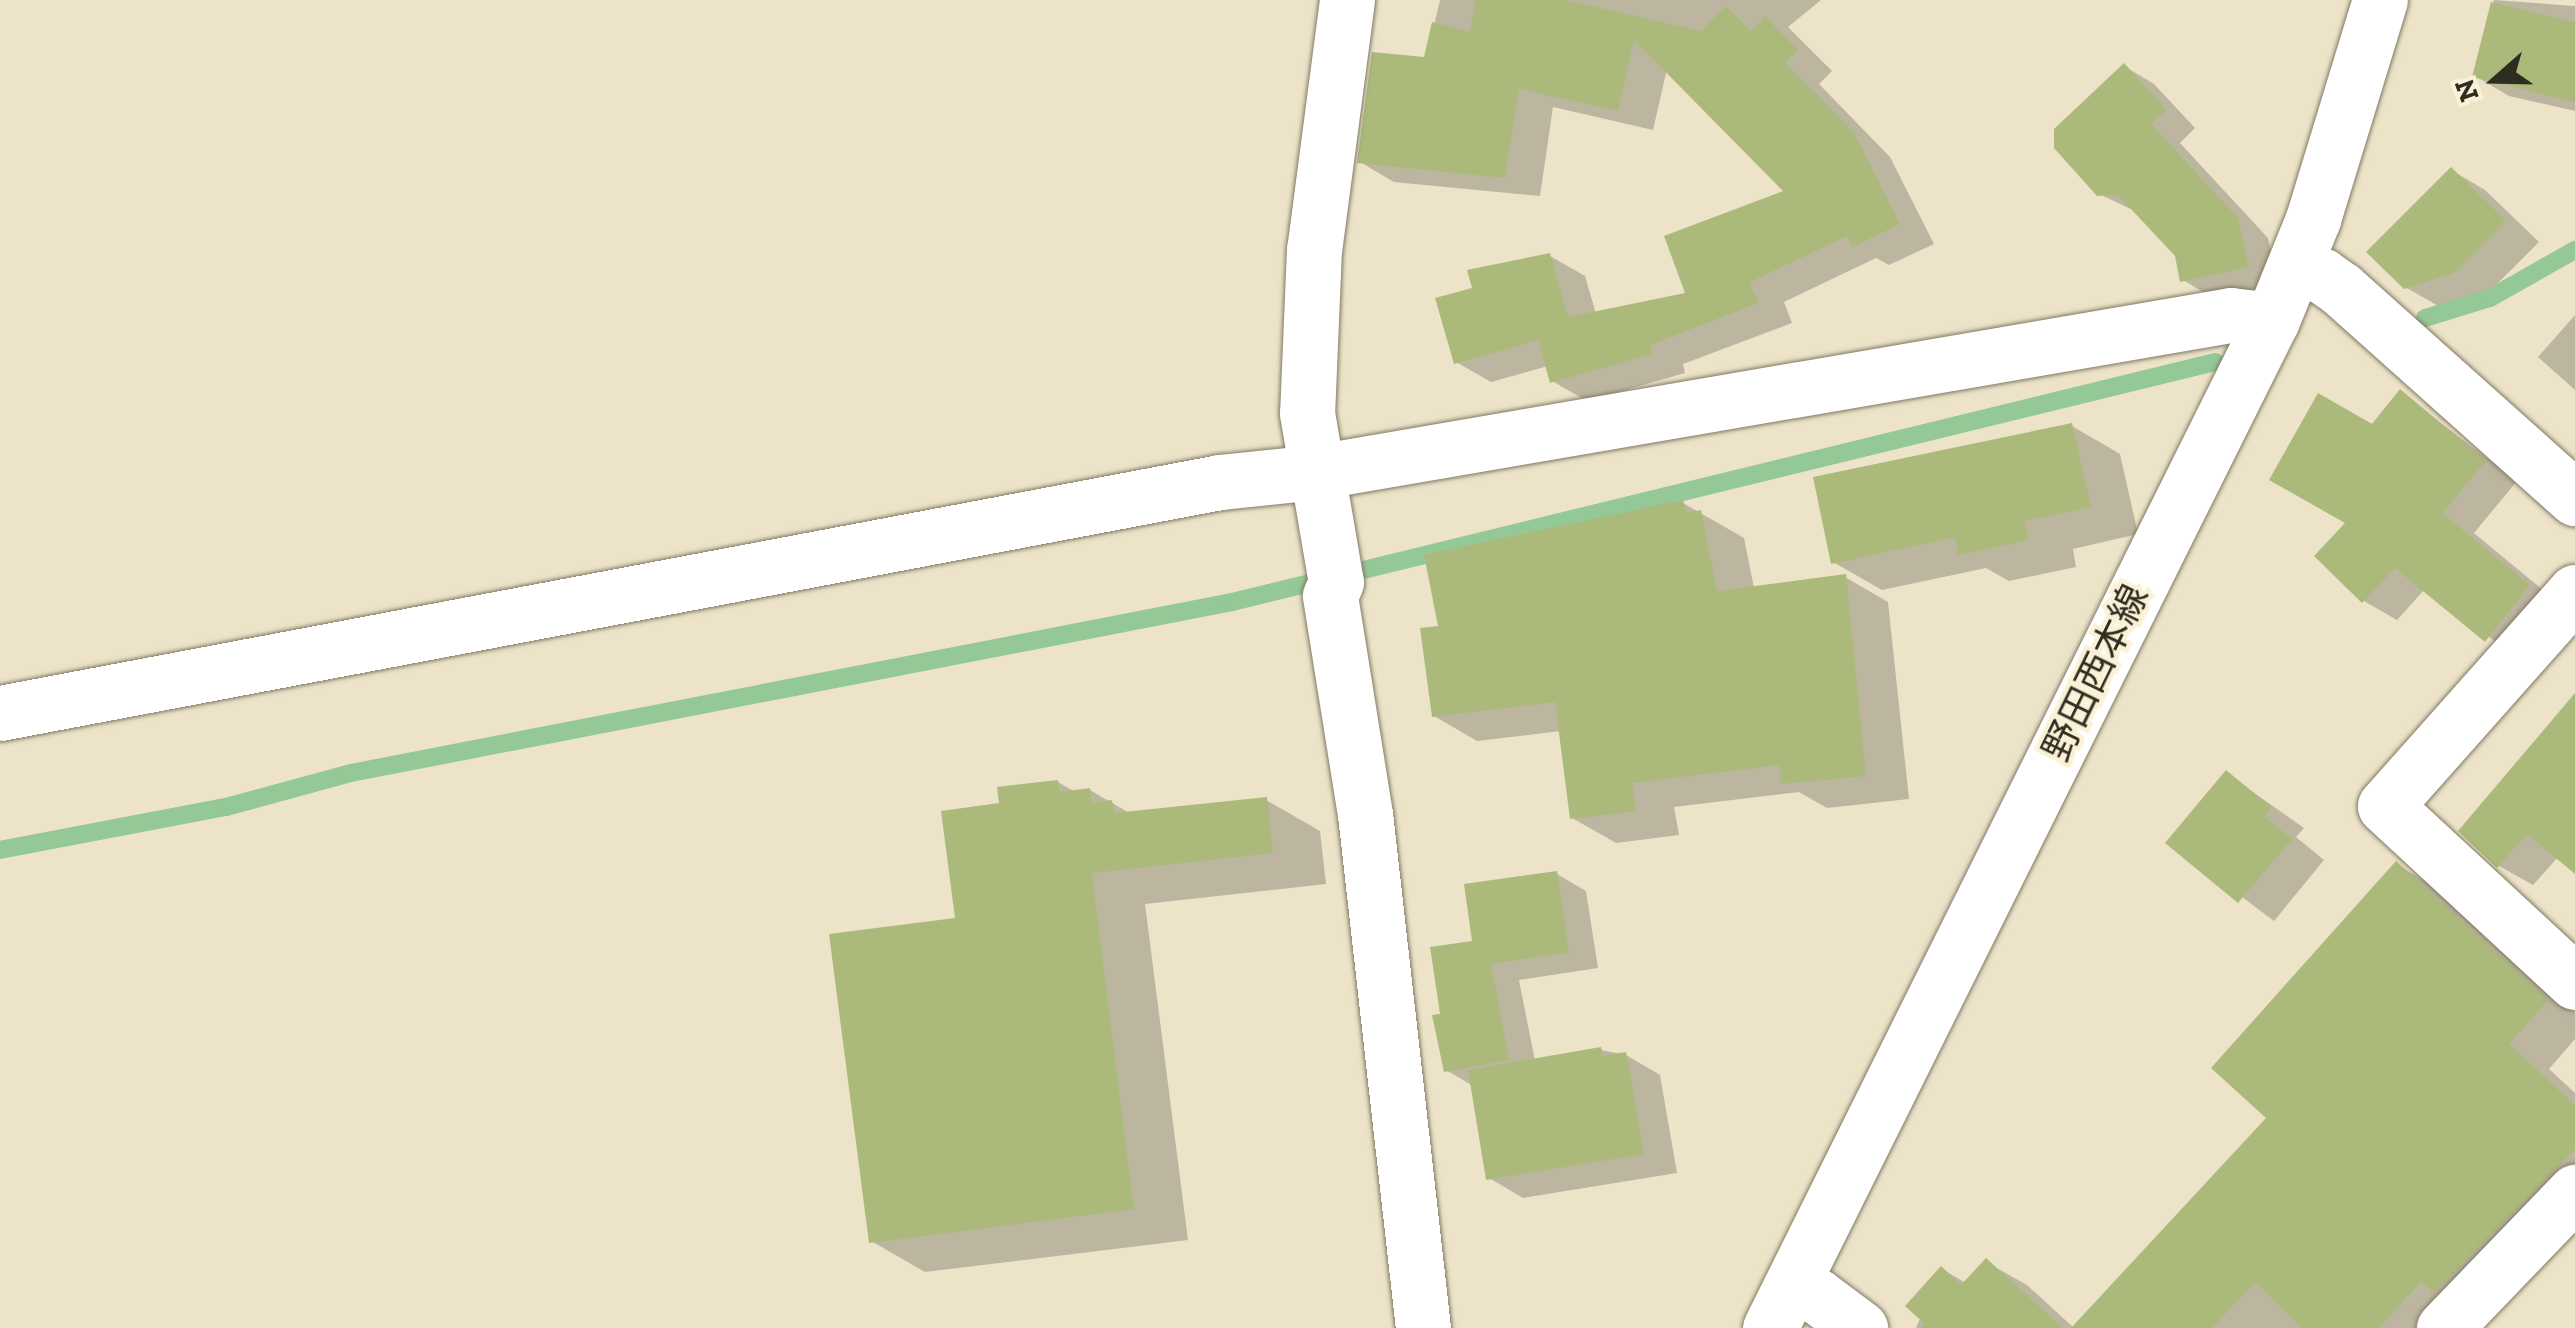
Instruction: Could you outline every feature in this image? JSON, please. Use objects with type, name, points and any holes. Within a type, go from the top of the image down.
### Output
[{"type":"street","points":[[1347,0],[1314,249],[1306,413],[1365,814],[1424,1328]]},
{"type":"street","name":"野田西本線","points":[[1779,1309],[2272,320],[2293,269],[2380,0]]},
{"type":"street","points":[[2293,269],[2322,275],[2341,288],[2575,498]]},
{"type":"street","points":[[0,713],[1220,482],[1316,472],[2231,315],[2272,320]]},
{"type":"street","points":[[2575,592],[2384,806],[2575,982]]},
{"type":"street","points":[[2444,1328],[2575,1192]]},
{"type":"street","points":[[1779,1309],[1818,1296],[1860,1328]]},
{"type":"building","points":[[1476,0],[1565,0],[1701,31],[1726,6],[1751,31],[1765,16],[1798,50],[1785,63],[1855,134],[1900,224],[1852,247],[1847,236],[1750,282],[1758,303],[1650,345],[1652,354],[1550,383],[1538,340],[1454,364],[1435,298],[1472,288],[1467,270],[1550,253],[1568,317],[1685,293],[1664,236],[1783,191],[1634,40],[1618,111],[1519,89],[1505,178],[1357,163],[1372,52],[1424,57],[1432,22],[1470,32]]},
{"type":"building","points":[[2491,2],[2575,22],[2575,102],[2472,77]]},
{"type":"building","points":[[2124,63],[2166,110],[2151,124],[2238,218],[2249,267],[2180,282],[2175,256],[2118,195],[2097,196],[2054,148],[2054,129]]},
{"type":"building","points":[[2451,167],[2506,221],[2454,273],[2404,289],[2366,252]]},
{"type":"building","points":[[2400,389],[2486,461],[2442,513],[2530,585],[2485,642],[2395,568],[2362,603],[2314,556],[2345,523],[2269,480],[2318,393],[2372,424]]},
{"type":"building","points":[[2072,423],[2091,507],[2025,521],[2028,540],[1958,555],[1955,537],[1831,564],[1813,477]]},
{"type":"building","points":[[1683,500],[1687,513],[1701,510],[1717,591],[1846,574],[1866,776],[1781,784],[1779,765],[1632,783],[1636,811],[1570,819],[1555,702],[1432,717],[1420,628],[1438,626],[1424,555]]},
{"type":"building","points":[[2575,693],[2575,874],[2527,834],[2497,868],[2458,831]]},
{"type":"building","points":[[2226,770],[2271,807],[2264,816],[2292,839],[2238,903],[2165,843]]},
{"type":"building","points":[[1058,780],[1060,792],[1090,788],[1092,803],[1112,800],[1114,813],[1267,797],[1273,853],[1092,873],[1134,1209],[869,1243],[829,934],[955,918],[941,811],[999,803],[997,787]]},
{"type":"building","points":[[2396,861],[2548,1000],[2509,1044],[2575,1105],[2575,1149],[2434,1293],[2421,1282],[2378,1328],[2302,1328],[2255,1282],[2212,1328],[2071,1328],[2266,1118],[2211,1068]]},
{"type":"building","points":[[1557,871],[1569,952],[1491,964],[1509,1060],[1444,1072],[1432,1015],[1440,1014],[1430,947],[1472,941],[1464,884]]},
{"type":"building","points":[[1601,1047],[1603,1056],[1626,1052],[1644,1154],[1486,1180],[1468,1070]]},
{"type":"building","points":[[1986,1258],[2063,1328],[1922,1328],[1925,1324],[1905,1306],[1941,1266],[1961,1285]]},
{"type":"waterway","points":[[2425,318],[2490,298],[2575,250]]},
{"type":"waterway","points":[[0,850],[226,807],[351,773],[1232,602],[2215,362]]}]
